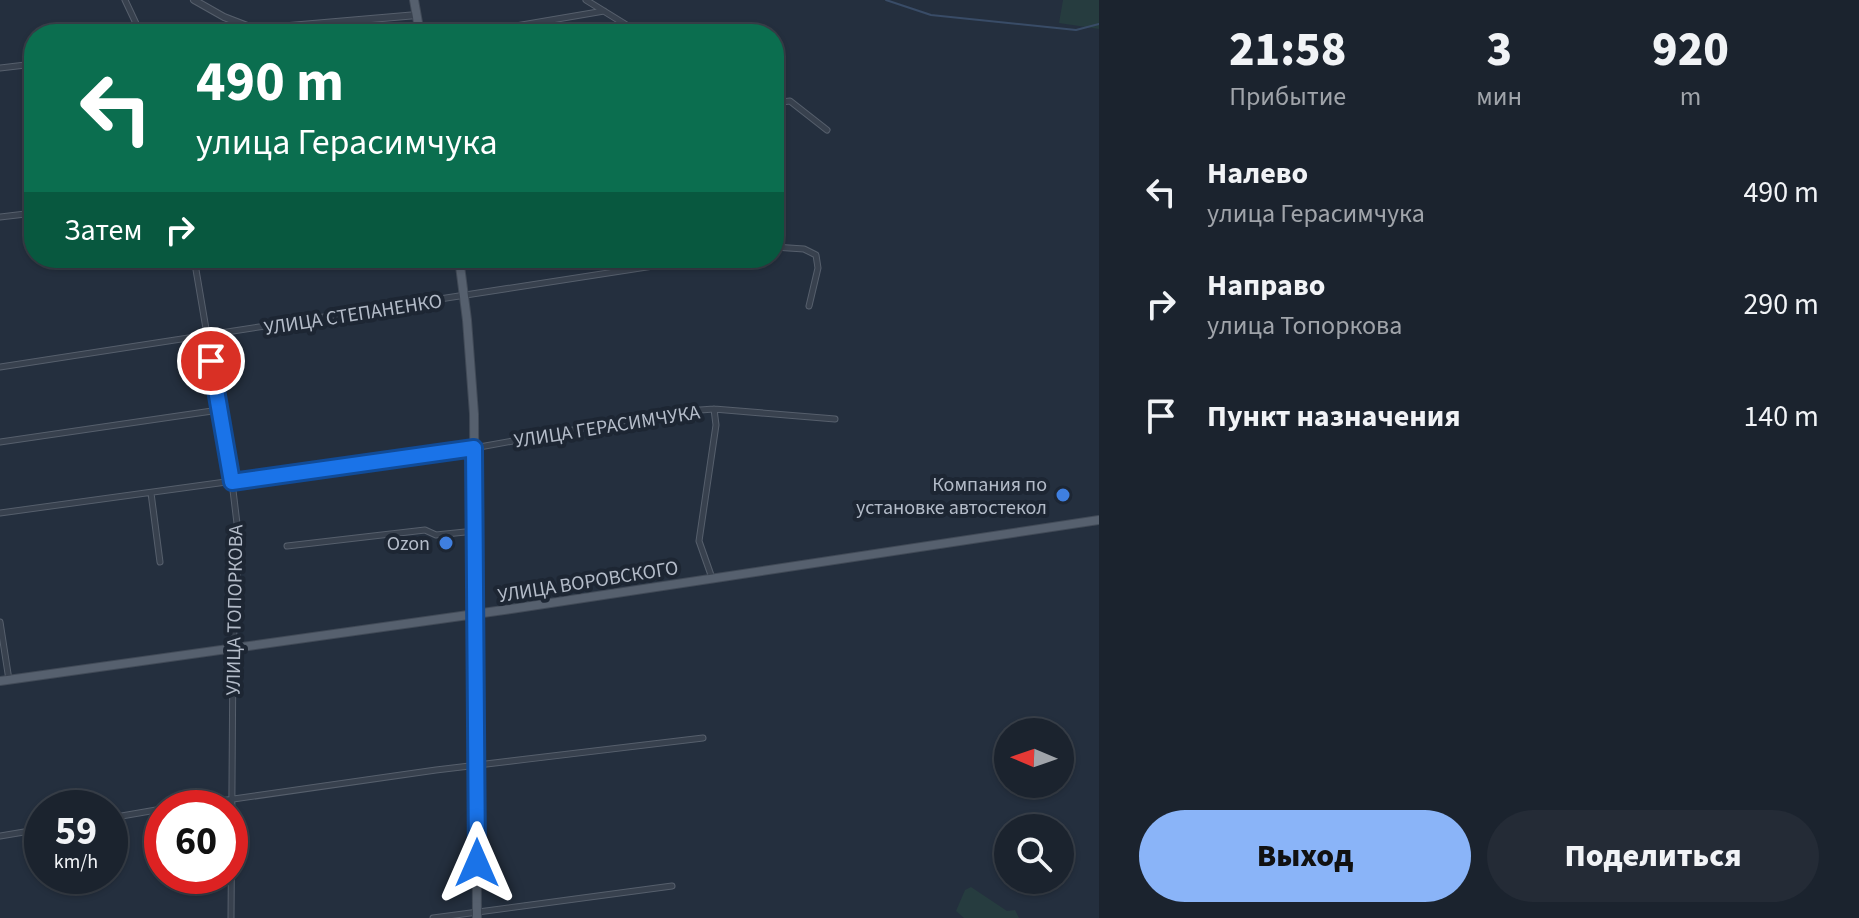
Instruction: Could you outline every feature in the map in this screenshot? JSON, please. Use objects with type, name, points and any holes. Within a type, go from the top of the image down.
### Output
[{"type":"main road","points":[[414,0],[418,24]]},
{"type":"main road","points":[[460,268],[472,370],[477,916]]},
{"type":"main road","name":"УЛИЦА ВОРОВСКОГО","points":[[4,680],[476,614],[1099,520]]},
{"type":"street","points":[[125,0],[136,24]]},
{"type":"street","points":[[194,0],[242,24]]},
{"type":"street","points":[[586,0],[625,24]]},
{"type":"street","points":[[528,24],[604,11]]},
{"type":"street","points":[[313,24],[417,15]]},
{"type":"street","points":[[0,68],[24,65]]},
{"type":"street","points":[[784,102],[790,101],[827,130]]},
{"type":"street","points":[[0,217],[24,214]]},
{"type":"street","points":[[784,248],[804,249],[816,255],[818,268],[809,306]]},
{"type":"street","name":"УЛИЦА ТОПОРКОВА","points":[[196,268],[239,540],[230,790]]},
{"type":"street","name":"УЛИЦА СТЕПАНЕНКО","points":[[0,367],[643,268]]},
{"type":"street","points":[[712,578],[699,541],[716,425],[714,409]]},
{"type":"street","name":"УЛИЦА ГЕРАСИМЧУКА","points":[[0,513],[474,448],[673,412],[714,409],[835,419]]},
{"type":"street","points":[[0,442],[219,410]]},
{"type":"street","points":[[151,493],[160,562]]},
{"type":"street","points":[[287,546],[425,530],[436,535],[475,531]]},
{"type":"street","points":[[0,622],[4,680]]},
{"type":"street","points":[[248,798],[703,738]]},
{"type":"street","points":[[0,836],[24,832]]},
{"type":"street","points":[[433,918],[477,916],[672,886]]},
{"type":"street","name":"УЛИЦА ТОПОРКОВА","points":[[231,894],[231,918]]},
{"type":"green space","points":[[1063,0],[1099,0],[1099,29],[1059,23]]},
{"type":"green space","points":[[971,887],[1007,911],[1015,910],[1019,918],[964,918],[956,911],[965,890]]},
{"type":"waterway","points":[[886,0],[931,15],[1076,30],[1099,24]]},
{"type":"place","name":"Компания по установке автостекол","points":[[1063,495]]},
{"type":"place","name":"Ozon","points":[[446,543]]},
{"type":"route","points":[[211,361],[232,482],[474,448],[477,863]]}]
